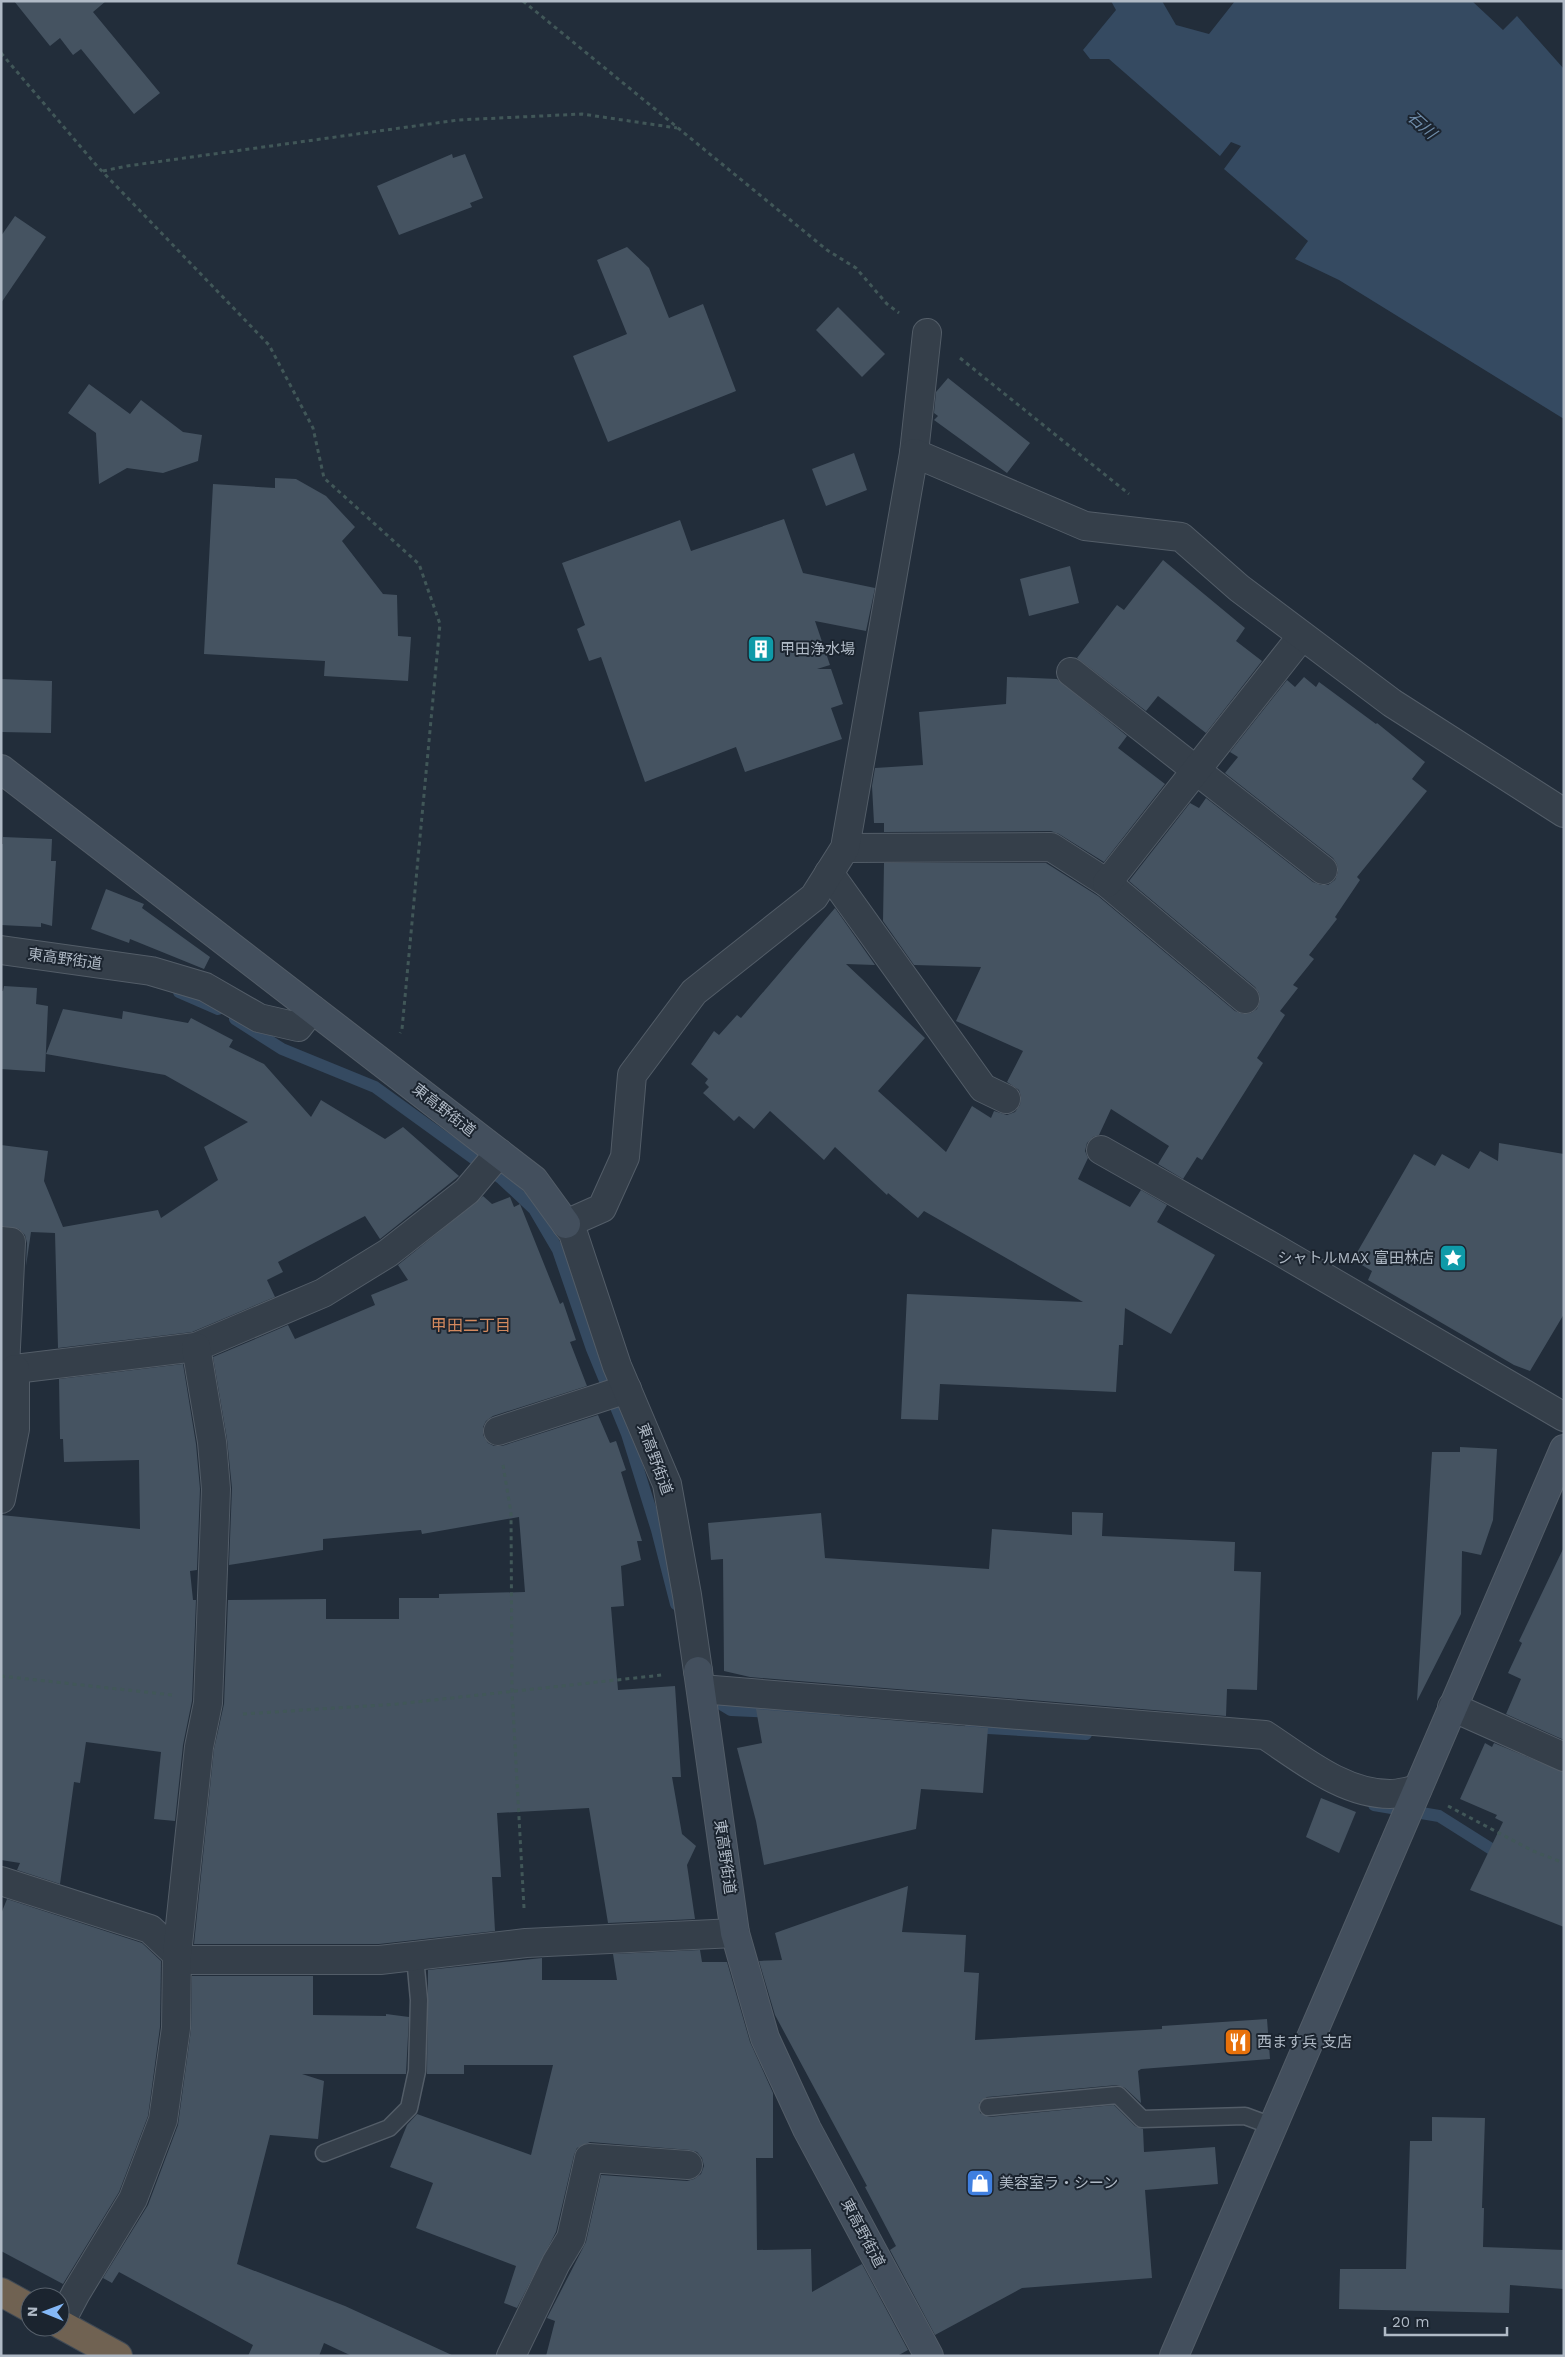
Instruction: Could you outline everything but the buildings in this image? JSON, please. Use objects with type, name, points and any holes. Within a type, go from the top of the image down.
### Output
[{"type":"highway","points":[[1,2292],[20,2302]]},
{"type":"highway","points":[[70,2330],[118,2356]]},
{"type":"street","points":[[566,1224],[602,1208],[625,1157],[632,1075],[694,992],[814,897],[845,848],[914,453],[927,333]]},
{"type":"street","points":[[914,453],[1085,526],[1181,537],[1238,588],[1392,703],[1564,813]]},
{"type":"street","points":[[1107,883],[1302,636]]},
{"type":"street","points":[[1071,672],[1323,870]]},
{"type":"street","points":[[1,769],[312,1009]]},
{"type":"street","points":[[845,848],[1051,847],[1107,883],[1245,999]]},
{"type":"street","points":[[829,873],[983,1088],[1006,1099]]},
{"type":"street","name":"東高野街道","points":[[1,950],[151,971],[205,987],[259,1018],[298,1027],[312,1009],[534,1180],[573,1234],[617,1366],[667,1484],[688,1595],[735,1933],[765,2038],[803,2121],[929,2356]]},
{"type":"street","points":[[1101,1150],[1276,1249],[1564,1417]]},
{"type":"street","points":[[1,1241],[11,1242],[5,1368],[15,1369],[196,1347],[323,1293],[388,1253],[467,1190],[499,1153]]},
{"type":"street","points":[[70,2305],[132,2199],[163,2120],[176,2028],[177,1954],[199,1747],[207,1708],[216,1490],[212,1442],[196,1347]]},
{"type":"street","points":[[1,1499],[16,1428],[15,1369]]},
{"type":"street","points":[[498,1431],[627,1389]]},
{"type":"street","points":[[1174,2356],[1564,1449]]},
{"type":"street","points":[[700,1680],[1266,1734],[1329,1777],[1362,1789],[1390,1794],[1412,1802]]},
{"type":"street","points":[[1452,1707],[1564,1757]]},
{"type":"street","points":[[1,1882],[150,1929],[183,1960],[380,1960],[526,1943],[735,1933]]},
{"type":"street","points":[[511,2356],[556,2263],[571,2238],[589,2158],[688,2165]]},
{"type":"lane","points":[[324,2153],[389,2128],[409,2108],[418,2071],[419,2000],[415,1957]]},
{"type":"lane","points":[[988,2107],[1118,2096],[1142,2119],[1244,2116],[1272,2126]]},
{"type":"path","points":[[103,171],[126,166],[458,120],[582,114],[678,128],[523,1]]},
{"type":"path","points":[[1,53],[103,171],[269,345],[313,428],[324,478],[419,564],[440,624],[402,1029],[382,1062]]},
{"type":"path","points":[[498,1431],[511,1513],[512,1691],[526,1943]]},
{"type":"path","points":[[1,1676],[197,1697],[216,1716],[397,1704],[512,1691],[700,1680]]},
{"type":"path","points":[[1412,1802],[1564,1863]]},
{"type":"water","name":"石川","points":[[1111,1],[1162,1],[1176,25],[1209,34],[1235,1],[1472,1],[1503,30],[1517,16],[1564,69],[1564,419],[1339,280],[1295,259],[1308,241],[1224,169],[1241,146],[1231,142],[1220,156],[1109,59],[1090,59],[1083,50],[1116,10]]},
{"type":"waterway","points":[[179,992],[218,1009]]},
{"type":"waterway","points":[[235,1019],[282,1049],[375,1087],[502,1179],[534,1209],[558,1250],[592,1349],[627,1434],[657,1530],[676,1604]]},
{"type":"waterway","points":[[708,1696],[731,1710],[834,1715]]},
{"type":"waterway","points":[[971,1727],[1086,1734]]},
{"type":"waterway","points":[[1374,1805],[1439,1816],[1504,1857]]},
{"type":"place","name":"甲田浄水場","points":[[761,649]]},
{"type":"place","name":"シャトルMAX 富田林店","points":[[1453,1258]]},
{"type":"place","name":"西ます兵 支店","points":[[1238,2042]]},
{"type":"place","name":"美容室ラ・シーン","points":[[980,2183]]},
{"type":"district","name":"甲田二丁目","points":[[471,1325]]}]
